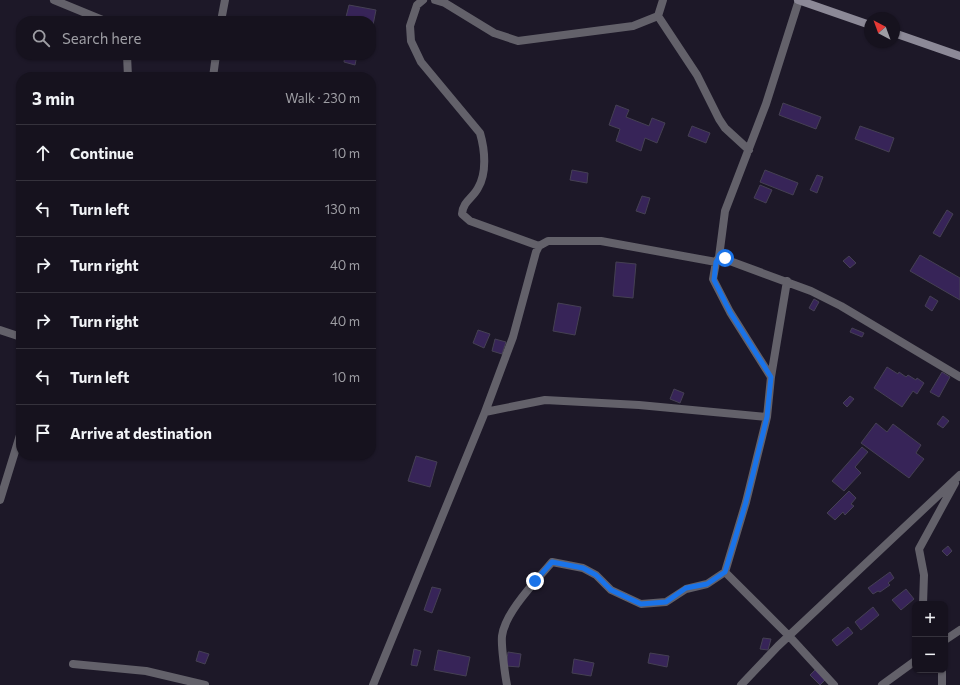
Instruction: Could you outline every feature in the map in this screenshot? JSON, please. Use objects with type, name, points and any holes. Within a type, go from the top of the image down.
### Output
[{"type":"main road","points":[[799,0],[864,23]]},
{"type":"main road","points":[[900,35],[960,56]]},
{"type":"street","points":[[54,0],[93,16]]},
{"type":"street","points":[[222,16],[225,0]]},
{"type":"street","points":[[423,0],[417,4],[410,26],[411,41],[422,62],[480,133],[484,147],[483,177],[478,189],[463,205],[462,214],[470,221],[539,246]]},
{"type":"street","points":[[435,0],[445,3],[494,33],[518,41],[633,26],[658,16]]},
{"type":"street","points":[[658,16],[663,0]]},
{"type":"street","points":[[771,377],[734,319],[714,280],[725,211],[749,150],[799,0]]},
{"type":"street","points":[[658,16],[696,75],[708,100],[725,128],[749,150]]},
{"type":"street","points":[[127,60],[128,72]]},
{"type":"street","points":[[214,72],[215,60]]},
{"type":"street","points":[[373,685],[485,412],[513,337],[529,271],[539,246],[548,241],[564,239],[601,241],[717,259],[787,281],[841,306],[960,377]]},
{"type":"street","points":[[507,685],[502,635],[510,615],[521,598],[552,562],[583,568],[596,575],[611,590],[641,604],[666,602],[686,588],[707,584],[725,572],[746,502],[767,417],[771,377],[787,281]]},
{"type":"street","points":[[0,330],[16,335]]},
{"type":"street","points":[[485,412],[545,400],[639,405],[767,417]]},
{"type":"street","points":[[0,500],[16,448]]},
{"type":"street","points":[[922,601],[924,576],[919,549],[959,476]]},
{"type":"street","points":[[741,685],[788,636],[959,476]]},
{"type":"street","points":[[725,572],[834,685]]},
{"type":"street","points":[[948,638],[960,630]]},
{"type":"street","points":[[882,685],[912,663]]},
{"type":"street","points":[[73,664],[146,671],[205,685]]},
{"type":"street","points":[[942,673],[942,685]]},
{"type":"building","points":[[349,5],[376,10],[375,16],[346,16]]},
{"type":"building","points":[[344,60],[356,60],[355,65],[344,62]]},
{"type":"building","points":[[783,103],[821,117],[816,129],[779,115]]},
{"type":"building","points":[[616,105],[629,110],[626,117],[649,126],[652,118],[665,123],[657,143],[645,138],[641,151],[616,141],[620,129],[609,125]]},
{"type":"building","points":[[692,126],[710,133],[706,143],[688,136]]},
{"type":"building","points":[[860,126],[894,138],[889,152],[855,139]]},
{"type":"building","points":[[572,170],[588,173],[587,183],[570,180]]},
{"type":"building","points":[[765,170],[798,183],[793,195],[760,182]]},
{"type":"building","points":[[817,175],[823,177],[817,193],[810,190]]},
{"type":"building","points":[[760,185],[772,190],[766,203],[754,198]]},
{"type":"building","points":[[642,196],[650,198],[645,214],[636,211]]},
{"type":"building","points":[[947,210],[953,214],[940,237],[933,233]]},
{"type":"building","points":[[920,255],[960,278],[960,300],[910,271]]},
{"type":"building","points":[[849,256],[856,263],[850,268],[843,261]]},
{"type":"building","points":[[616,262],[636,264],[633,298],[613,296]]},
{"type":"building","points":[[930,296],[938,301],[932,311],[925,306]]},
{"type":"building","points":[[814,299],[819,302],[814,311],[809,308]]},
{"type":"building","points":[[558,303],[581,307],[575,335],[553,331]]},
{"type":"building","points":[[852,328],[864,333],[862,337],[850,332]]},
{"type":"building","points":[[478,330],[490,334],[484,348],[473,343]]},
{"type":"building","points":[[495,339],[506,342],[502,354],[492,351]]},
{"type":"building","points":[[887,367],[898,374],[899,372],[906,377],[908,375],[916,380],[917,378],[924,383],[917,394],[913,391],[902,407],[874,388]]},
{"type":"building","points":[[942,372],[950,377],[939,397],[930,392]]},
{"type":"building","points":[[674,389],[684,393],[680,403],[670,399]]},
{"type":"building","points":[[850,396],[854,399],[847,407],[843,403]]},
{"type":"building","points":[[943,416],[949,421],[943,428],[937,424]]},
{"type":"building","points":[[876,423],[887,432],[893,424],[921,445],[916,453],[924,459],[909,478],[861,443]]},
{"type":"building","points":[[862,447],[868,452],[855,467],[861,473],[844,491],[832,481]]},
{"type":"building","points":[[416,456],[437,462],[430,487],[408,481]]},
{"type":"building","points":[[849,491],[856,498],[851,504],[854,506],[845,515],[843,512],[835,520],[827,513]]},
{"type":"building","points":[[948,546],[952,551],[947,556],[942,551]]},
{"type":"building","points":[[890,572],[894,578],[888,583],[890,585],[880,592],[878,591],[873,594],[868,588]]},
{"type":"building","points":[[432,587],[441,589],[432,613],[424,610]]},
{"type":"building","points":[[906,589],[914,599],[901,610],[892,600]]},
{"type":"building","points":[[873,607],[879,615],[861,630],[855,622]]},
{"type":"building","points":[[848,627],[853,633],[837,646],[832,640]]},
{"type":"building","points":[[763,638],[771,639],[768,650],[760,649]]},
{"type":"building","points":[[414,649],[421,651],[417,666],[411,665]]},
{"type":"building","points":[[438,650],[470,657],[466,676],[434,670]]},
{"type":"building","points":[[199,651],[209,654],[205,664],[196,661]]},
{"type":"building","points":[[508,652],[521,654],[519,667],[506,666]]},
{"type":"building","points":[[650,653],[669,656],[667,667],[648,663]]},
{"type":"building","points":[[574,659],[594,663],[591,676],[572,673]]},
{"type":"building","points":[[816,669],[825,680],[820,685],[810,675]]},
{"type":"route","points":[[535,581],[552,562],[583,568],[596,575],[611,590],[641,604],[666,602],[686,588],[707,584],[725,572],[746,502],[767,417],[771,377],[730,312],[714,280],[713,271],[716,262],[719,257],[725,258]]}]
